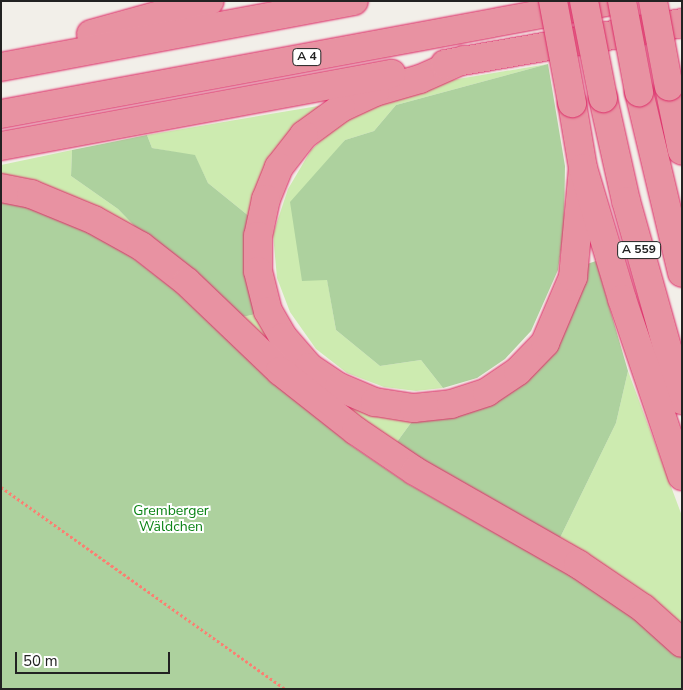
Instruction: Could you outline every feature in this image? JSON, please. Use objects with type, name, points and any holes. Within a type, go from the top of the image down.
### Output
[{"type":"highway","points":[[1,58],[210,1]]},
{"type":"highway","points":[[1,67],[354,1]]},
{"type":"highway","points":[[553,1],[583,168],[645,377],[682,476]]},
{"type":"highway","name":"A 559","points":[[584,1],[626,202],[682,400]]},
{"type":"highway","name":"A 4","points":[[1,114],[612,1]]},
{"type":"highway","name":"A 559","points":[[622,1],[639,92],[682,273]]},
{"type":"highway","points":[[653,1],[682,151]]},
{"type":"highway","points":[[1,146],[463,60],[682,23]]},
{"type":"highway","points":[[463,60],[420,79],[375,92],[341,108],[304,135],[279,167],[266,199],[258,236],[258,271],[268,311],[283,337],[310,367],[339,387],[375,402],[414,408],[451,404],[487,392],[518,372],[545,343],[562,311],[573,277],[583,168]]},
{"type":"highway","points":[[1,188],[31,194],[94,220],[141,246],[187,282],[280,371],[356,431],[415,471],[578,564],[643,608],[682,643]]},
{"type":"path","points":[[1,487],[285,689]]},
{"type":"green space","points":[[548,64],[396,105],[374,131],[345,140],[326,164],[302,280],[327,279],[336,330],[380,366],[421,360],[443,388],[416,391],[384,387],[347,373],[316,349],[290,312],[277,278],[273,234],[288,189],[311,150],[343,119],[389,97],[452,80]]},
{"type":"green space","points":[[548,64],[565,166],[564,229],[558,270],[531,331],[505,359],[477,378],[443,388],[421,360],[380,366],[336,330],[327,280],[302,281],[290,202],[345,140],[374,131],[396,105]]},
{"type":"green space","points":[[324,105],[250,217],[208,183],[195,156],[152,148],[147,135]]},
{"type":"green space","points":[[147,135],[152,148],[195,155],[208,183],[250,217],[261,313],[238,318],[146,238],[118,209],[71,176],[72,150]]},
{"type":"green space","points":[[72,150],[71,176],[118,209],[146,238],[1,177],[1,165]]},
{"type":"green space","name":"Gremberger Wäldchen","points":[[1,199],[29,205],[90,231],[133,258],[177,292],[272,382],[352,446],[408,484],[574,577],[636,619],[682,657],[682,689],[1,689]]},
{"type":"green space","points":[[596,261],[628,371],[616,423],[558,542],[394,446],[416,416],[492,400],[587,264]]},
{"type":"green space","points":[[261,313],[275,339],[416,416],[394,446],[238,318]]},
{"type":"green space","points":[[628,371],[682,516],[682,631],[558,542],[616,423]]}]
